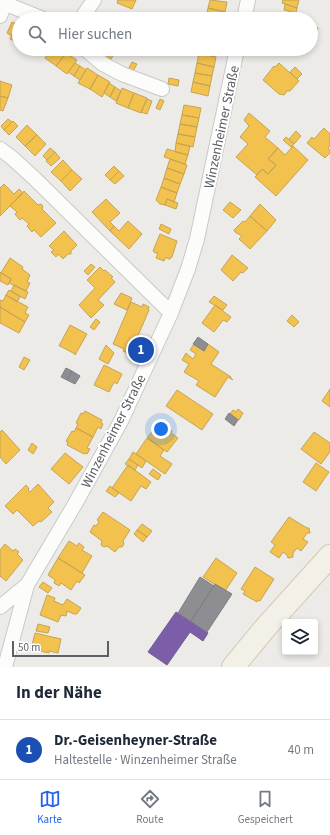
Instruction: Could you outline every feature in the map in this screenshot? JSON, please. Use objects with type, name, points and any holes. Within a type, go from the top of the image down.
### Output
[{"type":"main road","points":[[233,667],[330,556]]},
{"type":"street","points":[[86,12],[94,0]]},
{"type":"street","points":[[245,12],[248,0]]},
{"type":"street","points":[[3,6],[21,12]]},
{"type":"street","points":[[93,56],[103,64],[122,74],[162,89]]},
{"type":"street","name":"Winzenheimer Straße","points":[[0,607],[27,585],[75,504],[121,421],[171,313],[188,269],[197,239],[236,56]]},
{"type":"street","points":[[0,149],[33,177],[171,313]]},
{"type":"street","points":[[5,667],[19,620],[27,585]]},
{"type":"building: Wohnen","points":[[118,0],[136,0],[132,9],[117,3]]},
{"type":"building: Wohnen","points":[[210,0],[227,2],[225,12],[208,8]]},
{"type":"building: Wohnen","points":[[283,0],[299,0],[297,8],[282,3]]},
{"type":"building: Wohnen","points":[[285,4],[297,8],[296,12],[284,10]]},
{"type":"building: Wohnen","points":[[208,8],[225,12],[207,12]]},
{"type":"building: Wohnen","points":[[12,22],[12,36],[7,33]]},
{"type":"building: Wohnen","points":[[46,56],[64,56],[56,66],[45,58]]},
{"type":"building: Wohnen","points":[[64,56],[71,56],[77,60],[67,74],[56,66]]},
{"type":"building: Wohnen","points":[[198,56],[216,57],[214,67],[197,63]]},
{"type":"building: Wohnen","points":[[132,62],[137,64],[132,73],[128,70]]},
{"type":"building: Wohnen","points":[[75,63],[80,66],[74,76],[68,72]]},
{"type":"building: Wohnen","points":[[197,63],[214,67],[212,76],[195,73]]},
{"type":"building: Wohnen","points":[[279,63],[299,81],[284,95],[279,94],[263,80],[274,66],[275,67]]},
{"type":"building: Wohnen","points":[[80,66],[86,70],[80,80],[74,76]]},
{"type":"building: Wohnen","points":[[295,67],[302,74],[297,79],[290,72]]},
{"type":"building: Wohnen","points":[[87,68],[98,75],[90,89],[78,83]]},
{"type":"building: Wohnen","points":[[195,73],[212,76],[210,86],[193,82]]},
{"type":"building: Wohnen","points":[[98,75],[110,82],[102,97],[90,89]]},
{"type":"building: Wohnen","points":[[169,78],[179,80],[178,86],[168,84]]},
{"type":"building: Wohnen","points":[[0,81],[12,85],[8,98],[0,96]]},
{"type":"building: Wohnen","points":[[193,82],[210,86],[208,96],[191,92]]},
{"type":"building: Wohnen","points":[[109,83],[115,87],[110,97],[104,93]]},
{"type":"building: Wohnen","points":[[115,87],[121,91],[116,101],[110,97]]},
{"type":"building: Wohnen","points":[[122,88],[134,93],[128,108],[116,103]]},
{"type":"building: Wohnen","points":[[134,93],[147,98],[141,113],[128,108]]},
{"type":"building: Wohnen","points":[[0,96],[8,98],[3,111],[0,110]]},
{"type":"building: Wohnen","points":[[147,99],[152,101],[147,114],[141,112]]},
{"type":"building: Wohnen","points":[[160,99],[164,101],[160,110],[156,108]]},
{"type":"building: Wohnen","points":[[184,105],[201,108],[199,118],[182,115]]},
{"type":"building: Wohnen","points":[[249,113],[270,131],[265,137],[278,148],[268,159],[276,165],[268,174],[262,169],[257,175],[236,157],[248,144],[240,137],[249,126],[244,120]]},
{"type":"building: Wohnen","points":[[182,115],[199,118],[197,127],[180,124]]},
{"type":"building: Wohnen","points":[[8,119],[12,122],[4,130],[1,126]]},
{"type":"building: Wohnen","points":[[13,121],[18,126],[9,135],[4,130]]},
{"type":"building: Wohnen","points":[[180,124],[197,127],[195,137],[178,134]]},
{"type":"building: Wohnen","points":[[27,125],[37,135],[25,146],[16,137]]},
{"type":"building: Wohnen","points":[[324,128],[330,134],[330,146],[328,148],[330,153],[325,158],[307,143],[312,137],[314,139]]},
{"type":"building: Wohnen","points":[[296,131],[301,136],[294,144],[289,139]]},
{"type":"building: Wohnen","points":[[178,134],[195,137],[193,147],[176,143]]},
{"type":"building: Wohnen","points":[[37,135],[46,144],[35,156],[25,146]]},
{"type":"building: Wohnen","points":[[286,137],[294,144],[291,147],[283,140]]},
{"type":"building: Wohnen","points":[[176,143],[190,146],[188,155],[175,152]]},
{"type":"building: Wohnen","points":[[293,146],[308,160],[276,196],[255,177],[262,169],[268,174],[276,165],[268,159],[278,148],[285,155]]},
{"type":"building: Wohnen","points":[[50,148],[55,152],[47,160],[43,156]]},
{"type":"building: Wohnen","points":[[167,149],[188,155],[185,164],[164,157]]},
{"type":"building: Wohnen","points":[[55,152],[60,158],[51,166],[46,161]]},
{"type":"building: Wohnen","points":[[170,159],[187,165],[184,174],[167,168]]},
{"type":"building: Wohnen","points":[[63,160],[72,170],[61,181],[51,172]]},
{"type":"building: Wohnen","points":[[114,166],[119,171],[110,180],[105,175]]},
{"type":"building: Wohnen","points":[[167,168],[184,174],[180,184],[164,178]]},
{"type":"building: Wohnen","points":[[72,170],[82,179],[70,191],[61,181]]},
{"type":"building: Wohnen","points":[[119,171],[124,176],[115,184],[110,180]]},
{"type":"building: Wohnen","points":[[164,178],[180,184],[177,193],[161,187]]},
{"type":"building: Wohnen","points":[[4,184],[14,194],[19,189],[23,193],[0,216],[0,188]]},
{"type":"building: Wohnen","points":[[161,187],[177,193],[174,202],[167,199],[165,205],[160,204],[156,200]]},
{"type":"building: Wohnen","points":[[24,191],[38,205],[41,204],[43,206],[42,209],[56,223],[41,237],[34,230],[32,232],[27,226],[29,224],[22,218],[20,220],[15,214],[17,212],[10,206]]},
{"type":"building: Wohnen","points":[[106,199],[120,213],[110,222],[114,226],[110,231],[92,212]]},
{"type":"building: Wohnen","points":[[167,199],[178,203],[176,209],[165,205]]},
{"type":"building: Wohnen","points":[[230,202],[241,210],[233,218],[223,210]]},
{"type":"building: Wohnen","points":[[260,204],[276,220],[267,231],[250,216]]},
{"type":"building: Wohnen","points":[[250,216],[267,231],[250,249],[239,239],[242,236],[234,230],[243,221],[245,222]]},
{"type":"building: Wohnen","points":[[128,221],[142,234],[129,249],[110,231],[114,226],[119,231]]},
{"type":"building: Wohnen","points":[[161,224],[171,229],[169,234],[159,229]]},
{"type":"building: Wohnen","points":[[64,231],[77,245],[71,251],[71,254],[68,254],[63,259],[58,254],[56,257],[51,252],[54,250],[49,246]]},
{"type":"building: Wohnen","points":[[160,234],[177,241],[172,257],[168,259],[166,257],[164,261],[156,258],[158,253],[153,251]]},
{"type":"building: Wohnen","points":[[232,255],[248,268],[243,273],[241,272],[233,281],[221,270]]},
{"type":"building: Wohnen","points":[[10,258],[23,267],[22,269],[30,275],[27,282],[30,283],[26,291],[9,283],[11,279],[1,273]]},
{"type":"building: Wohnen","points":[[91,264],[95,267],[88,275],[84,271]]},
{"type":"building: Wohnen","points":[[100,267],[113,277],[111,278],[115,282],[98,300],[104,305],[91,318],[79,305],[95,288],[87,280]]},
{"type":"building: Wohnen","points":[[0,272],[11,279],[8,285],[0,281]]},
{"type":"building: Wohnen","points":[[14,285],[28,292],[25,299],[11,291]]},
{"type":"building: Wohnen","points":[[9,290],[20,297],[17,302],[6,295]]},
{"type":"building: Wohnen","points":[[121,293],[132,298],[127,310],[114,304]]},
{"type":"building: Wohnen","points":[[6,295],[28,307],[25,313],[29,315],[25,322],[0,307],[0,300],[3,301]]},
{"type":"building: Wohnen","points":[[214,296],[227,305],[223,310],[209,302]]},
{"type":"building: Wohnen","points":[[131,302],[142,307],[143,304],[149,307],[149,310],[129,354],[123,351],[124,349],[113,344]]},
{"type":"building: Wohnen","points":[[215,305],[231,317],[227,322],[223,320],[214,332],[202,323]]},
{"type":"building: Wohnen","points":[[0,307],[25,322],[19,333],[0,323]]},
{"type":"building: Wohnen","points":[[292,315],[299,322],[294,327],[287,321]]},
{"type":"building: Wohnen","points":[[96,319],[100,322],[94,330],[90,327]]},
{"type":"building: Wohnen","points":[[70,325],[87,334],[75,355],[59,346]]},
{"type":"building: Wohnen","points":[[194,344],[204,351],[208,344],[219,352],[211,364],[231,377],[233,380],[228,377],[215,397],[196,385],[199,381],[184,372],[189,364],[182,360],[186,353],[193,359],[196,354],[190,350]]},
{"type":"building: Wohnen","points":[[106,345],[114,353],[108,364],[99,359]]},
{"type":"building: Wohnen","points":[[24,357],[30,360],[24,370],[19,367]]},
{"type":"building: Wohnen","points":[[104,365],[122,374],[117,384],[114,382],[109,392],[94,385]]},
{"type":"building: Wohnen","points":[[330,389],[330,407],[322,401]]},
{"type":"building: Wohnen","points":[[177,390],[213,414],[202,430],[166,406]]},
{"type":"building: Wohnen","points":[[238,409],[243,413],[239,420],[230,414],[233,410],[236,412]]},
{"type":"building: Wohnen","points":[[85,411],[102,420],[101,422],[103,424],[101,429],[98,427],[93,437],[76,428],[78,424],[76,423],[81,413],[83,414]]},
{"type":"building: Wohnen","points":[[158,424],[163,428],[165,425],[172,431],[171,433],[178,438],[167,452],[147,438]]},
{"type":"building: Wohnen","points":[[76,428],[93,437],[87,448],[90,449],[87,454],[84,454],[67,445],[68,442],[66,441],[72,431],[74,432]]},
{"type":"building: Wohnen","points":[[2,430],[20,450],[6,464],[0,457],[0,432]]},
{"type":"building: Wohnen","points":[[314,432],[330,443],[330,452],[321,464],[301,449]]},
{"type":"building: Wohnen","points":[[147,438],[164,450],[160,456],[172,464],[165,474],[136,454]]},
{"type":"building: Wohnen","points":[[32,443],[37,447],[33,454],[28,450]]},
{"type":"building: Wohnen","points":[[133,452],[146,461],[142,468],[129,459]]},
{"type":"building: Wohnen","points":[[65,453],[83,467],[69,484],[51,469]]},
{"type":"building: Wohnen","points":[[129,459],[138,465],[135,470],[125,464]]},
{"type":"building: Wohnen","points":[[316,463],[329,472],[316,491],[303,482]]},
{"type":"building: Wohnen","points":[[128,465],[151,482],[146,489],[141,486],[131,501],[112,488]]},
{"type":"building: Wohnen","points":[[153,469],[161,475],[158,480],[149,474]]},
{"type":"building: Wohnen","points":[[38,484],[54,502],[48,508],[52,512],[41,522],[39,521],[33,526],[17,510],[13,514],[5,506],[26,485],[30,492]]},
{"type":"building: Wohnen","points":[[110,486],[119,493],[115,497],[106,491]]},
{"type":"building: Wohnen","points":[[103,512],[130,530],[123,541],[124,544],[122,547],[119,547],[115,552],[107,546],[104,547],[101,545],[102,541],[90,532],[94,525],[96,526],[99,522],[97,520]]},
{"type":"building: Wohnen","points":[[289,517],[309,528],[310,533],[307,533],[303,539],[308,542],[301,551],[297,548],[293,553],[293,557],[288,558],[283,552],[279,558],[270,552],[275,545],[271,542]]},
{"type":"building: Wohnen","points":[[142,524],[152,531],[147,537],[137,530]]},
{"type":"building: Wohnen","points":[[137,530],[147,537],[143,542],[134,534]]},
{"type":"building: Wohnen","points":[[69,541],[77,546],[79,543],[84,547],[82,550],[92,556],[82,573],[58,558]]},
{"type":"building: Wohnen","points":[[5,544],[13,551],[15,549],[19,552],[17,554],[23,560],[6,581],[0,576],[0,550]]},
{"type":"building: Wohnen","points":[[58,558],[85,575],[79,583],[77,581],[71,590],[61,583],[59,586],[54,583],[55,580],[48,575]]},
{"type":"building: Wohnen","points":[[216,558],[237,573],[225,591],[203,577]]},
{"type":"building: Wohnen","points":[[255,567],[274,579],[260,601],[258,600],[257,602],[243,594],[245,591],[241,589]]},
{"type":"building: Wohnen","points":[[43,582],[52,588],[48,593],[39,587]]},
{"type":"building: Wohnen","points":[[47,595],[55,598],[54,601],[63,605],[67,599],[81,608],[77,614],[67,611],[66,616],[61,615],[58,622],[40,615]]},
{"type":"building: Wohnen","points":[[38,624],[50,627],[48,633],[36,631]]},
{"type":"building: Wohnen","points":[[35,633],[61,639],[58,653],[49,651],[49,653],[31,649]]},
{"type":"building: Büros","points":[[176,612],[208,633],[203,641],[190,632],[167,665],[148,652]]},
{"type":"building: Industrie","points":[[198,337],[208,344],[204,351],[193,344]]},
{"type":"building: Industrie","points":[[66,368],[72,371],[67,380],[61,377]]},
{"type":"building: Industrie","points":[[72,371],[80,376],[75,384],[67,380]]},
{"type":"building: Industrie","points":[[229,413],[238,420],[234,426],[225,419]]},
{"type":"building: Industrie","points":[[200,577],[214,586],[191,621],[178,613]]},
{"type":"building: Industrie","points":[[215,584],[232,594],[207,632],[191,621]]},
{"type":"place","name":"Dr.-Geisenheyner-Straße","points":[[141,350]]}]
